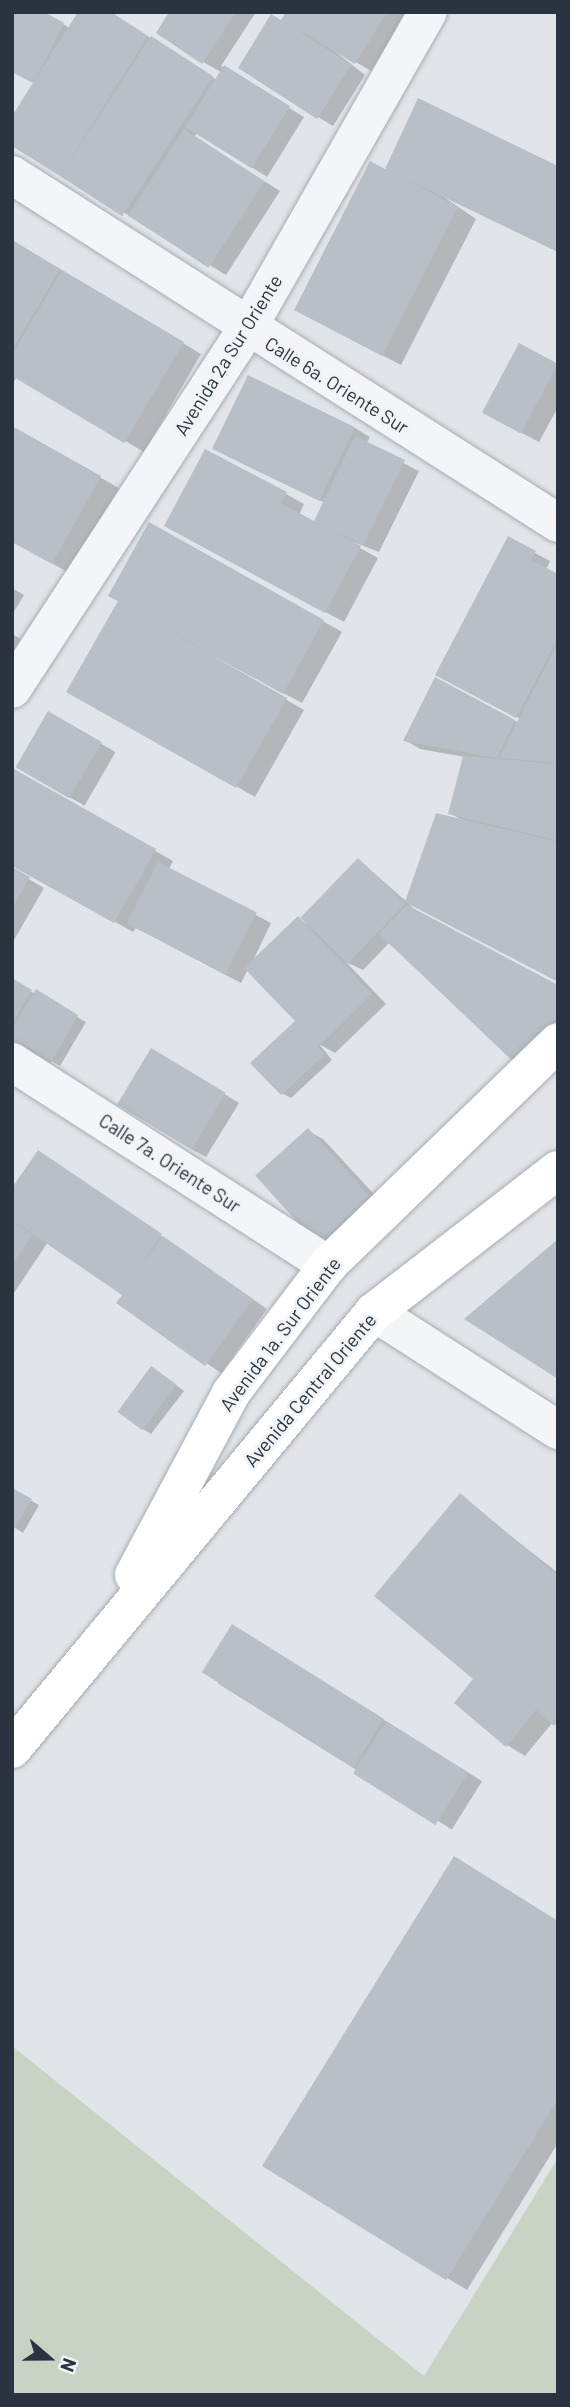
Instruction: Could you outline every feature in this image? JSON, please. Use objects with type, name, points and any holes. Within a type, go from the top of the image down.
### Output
[{"type":"street","name":"Avenida 2a Sur Oriente","points":[[12,688],[247,329],[428,12]]},
{"type":"street","name":"Calle 6a. Oriente Sur","points":[[12,175],[247,329],[558,523]]},
{"type":"street","name":"Avenida 1a. Sur Oriente","points":[[96,1646],[231,1393],[328,1265],[558,1042]]},
{"type":"street","name":"Calle 7a. Oriente Sur","points":[[12,1062],[328,1265]]},
{"type":"street","name":"Avenida Central Oriente","points":[[96,1646],[374,1312],[558,1170]]},
{"type":"street","points":[[374,1312],[558,1430]]},
{"type":"street","points":[[12,1749],[96,1646]]},
{"type":"green space","points":[[12,2046],[424,2376],[558,2158],[558,2395],[12,2395]]},
{"type":"building","points":[[12,12],[44,12],[64,23],[33,83],[12,72]]},
{"type":"building","points":[[78,12],[111,12],[148,36],[60,176],[12,146],[12,116]]},
{"type":"building","points":[[169,12],[236,12],[202,64],[156,33]]},
{"type":"building","points":[[286,12],[387,12],[355,64],[288,23],[351,65],[317,119],[238,68],[271,14],[281,20]]},
{"type":"building","points":[[151,36],[213,76],[122,216],[60,176]]},
{"type":"building","points":[[224,65],[290,106],[251,168],[185,127]]},
{"type":"building","points":[[418,98],[558,166],[558,252],[406,179],[458,207],[382,356],[294,310],[370,161],[385,169]]},
{"type":"building","points":[[184,129],[265,181],[208,268],[128,215]]},
{"type":"building","points":[[12,241],[60,269],[12,350]]},
{"type":"building","points":[[62,270],[184,342],[124,443],[12,376],[12,355]]},
{"type":"building","points":[[519,343],[558,364],[521,433],[482,413]]},
{"type":"building","points":[[248,375],[355,427],[319,501],[212,449]]},
{"type":"building","points":[[12,426],[101,476],[52,564],[12,542]]},
{"type":"building","points":[[355,436],[405,460],[363,545],[334,531],[361,546],[325,613],[164,526],[205,449],[287,492],[281,503],[314,521]]},
{"type":"building","points":[[149,522],[324,620],[283,694],[120,603],[287,698],[236,788],[66,692],[118,601],[108,596]]},
{"type":"building","points":[[508,536],[536,551],[531,560],[558,574],[558,638],[516,718],[435,675]]},
{"type":"building","points":[[558,642],[558,763],[499,758]]},
{"type":"building","points":[[435,677],[515,720],[497,758],[403,741]]},
{"type":"building","points":[[48,711],[102,742],[69,798],[16,767]]},
{"type":"building","points":[[463,756],[558,764],[558,841],[448,814]]},
{"type":"building","points":[[12,768],[156,849],[114,923],[12,866]]},
{"type":"building","points":[[436,813],[558,842],[558,982],[405,902]]},
{"type":"building","points":[[358,858],[405,904],[348,964],[300,918]]},
{"type":"building","points":[[158,862],[257,912],[226,974],[127,923]]},
{"type":"building","points":[[12,867],[30,877],[12,908]]},
{"type":"building","points":[[407,905],[558,985],[558,1027],[518,1066],[379,934]]},
{"type":"building","points":[[298,916],[372,994],[318,1047],[325,1054],[281,1095],[250,1063],[295,1021],[244,968]]},
{"type":"building","points":[[12,978],[32,990],[12,1024]]},
{"type":"building","points":[[36,989],[78,1015],[51,1063],[12,1040],[12,1029]]},
{"type":"building","points":[[151,1048],[226,1093],[192,1149],[117,1105]]},
{"type":"building","points":[[308,1128],[370,1197],[317,1245],[255,1176]]},
{"type":"building","points":[[38,1150],[162,1234],[138,1269],[163,1236],[253,1299],[205,1366],[116,1303],[122,1295],[12,1220],[12,1188]]},
{"type":"building","points":[[12,1221],[32,1235],[12,1265]]},
{"type":"building","points":[[558,1239],[558,1379],[464,1319]]},
{"type":"building","points":[[151,1366],[176,1384],[143,1430],[117,1412]]},
{"type":"building","points":[[12,1488],[32,1499],[14,1529],[12,1528]]},
{"type":"building","points":[[460,1493],[558,1576],[558,1721],[554,1726],[536,1710],[506,1747],[454,1703],[473,1679],[374,1596]]},
{"type":"building","points":[[232,1624],[384,1719],[354,1767],[202,1672]]},
{"type":"building","points":[[386,1721],[468,1772],[435,1825],[353,1774]]},
{"type":"building","points":[[454,1856],[558,1921],[558,2099],[446,2280],[262,2166]]}]
